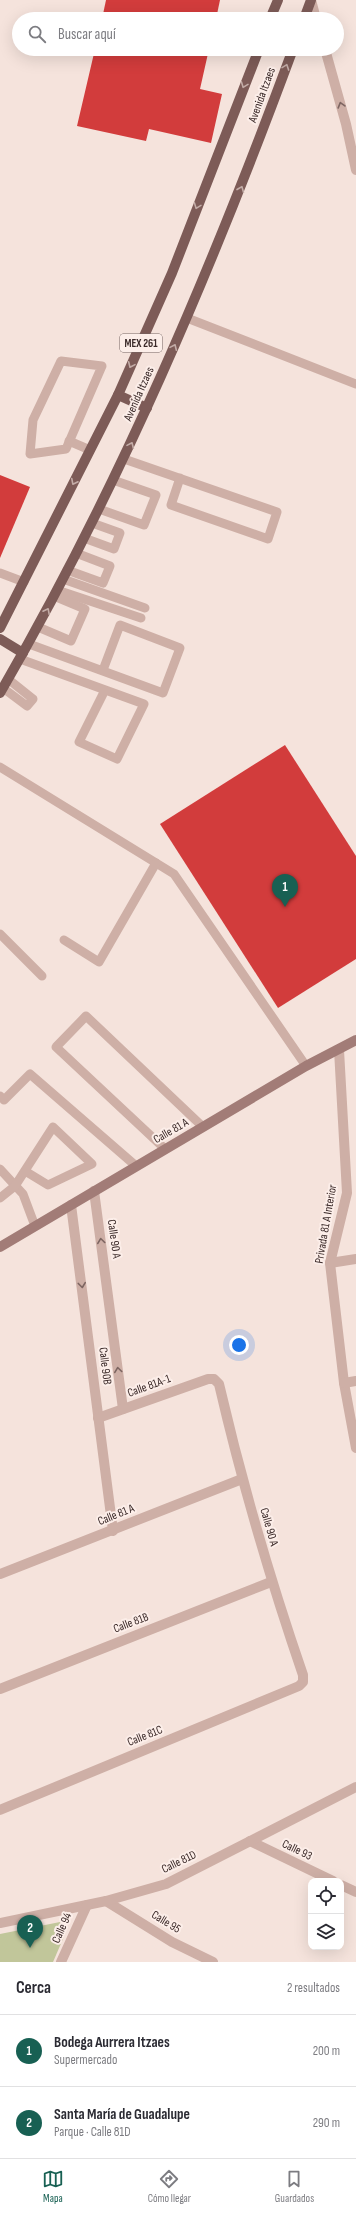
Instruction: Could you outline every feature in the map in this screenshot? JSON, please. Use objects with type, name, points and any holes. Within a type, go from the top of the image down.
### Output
[{"type":"main road","points":[[273,12],[278,0]]},
{"type":"main road","points":[[307,12],[311,0]]},
{"type":"main road","name":"Avenida Itzaes","points":[[0,628],[118,394],[172,273],[256,56]]},
{"type":"main road","name":"Avenida Itzaes","points":[[4,687],[56,593],[124,459],[187,318],[242,185],[289,56]]},
{"type":"main road","points":[[118,394],[147,408]]},
{"type":"main road","points":[[0,639],[21,656]]},
{"type":"street","points":[[311,0],[314,12]]},
{"type":"street","points":[[327,56],[351,124],[356,170]]},
{"type":"street","name":"Calle 81 A","points":[[0,1246],[306,1066],[356,1040]]},
{"type":"street","name":"Privada 81 A Interior","points":[[339,1050],[347,1193],[330,1262],[344,1383],[356,1448]]},
{"type":"street","name":"Calle 90 A","points":[[94,1191],[123,1409]]},
{"type":"street","name":"Calle 90B","points":[[71,1205],[113,1531]]},
{"type":"street","points":[[330,1262],[356,1259]]},
{"type":"street","name":"Calle 90 A","points":[[208,1379],[214,1379],[218,1384],[242,1479],[271,1582],[303,1675],[303,1682],[300,1686]]},
{"type":"street","name":"Calle 81A-1","points":[[98,1418],[208,1379]]},
{"type":"street","points":[[344,1383],[356,1381]]},
{"type":"street","name":"Calle 81 A","points":[[0,1574],[113,1531],[242,1479]]},
{"type":"street","name":"Calle 81B","points":[[0,1689],[271,1582]]},
{"type":"street","name":"Calle 81C","points":[[0,1810],[300,1686]]},
{"type":"street","name":"Calle 81D","points":[[0,1923],[106,1901],[166,1884],[356,1787]]},
{"type":"street","name":"Calle 93","points":[[250,1842],[327,1878]]},
{"type":"street","points":[[344,1886],[356,1892]]},
{"type":"street","name":"Calle 95","points":[[106,1901],[172,1942],[213,1962]]},
{"type":"street","name":"Calle 94","points":[[62,1962],[87,1905]]},
{"type":"lane","points":[[187,318],[356,384]]},
{"type":"lane","points":[[61,361],[102,366],[72,434],[69,441],[66,449],[30,454],[33,420],[61,361]]},
{"type":"lane","points":[[69,441],[90,450]]},
{"type":"lane","points":[[124,459],[180,478],[277,512],[268,539],[171,505],[180,478]]},
{"type":"lane","points":[[99,509],[144,525],[156,495],[113,480]]},
{"type":"lane","points":[[84,538],[114,548],[120,533],[92,523]]},
{"type":"lane","points":[[65,575],[103,583],[110,566],[76,553]]},
{"type":"lane","points":[[0,573],[24,582]]},
{"type":"lane","points":[[65,575],[145,608]]},
{"type":"lane","points":[[56,593],[141,618]]},
{"type":"lane","points":[[38,627],[71,640],[85,609],[56,593]]},
{"type":"lane","points":[[29,644],[163,693],[180,648],[120,625],[103,670]]},
{"type":"lane","points":[[21,656],[144,704],[117,758],[79,742],[105,690]]},
{"type":"lane","points":[[0,767],[174,874],[306,1066]]},
{"type":"lane","points":[[64,940],[99,962],[156,863]]},
{"type":"lane","points":[[0,934],[42,976]]},
{"type":"lane","points":[[165,1150],[56,1047],[86,1016],[203,1127]]},
{"type":"lane","points":[[0,1096],[4,1100],[30,1074],[136,1166]]},
{"type":"lane","points":[[0,1198],[15,1186],[53,1127],[92,1164],[48,1185],[25,1171]]},
{"type":"lane","points":[[0,1169],[23,1194],[35,1226]]},
{"type":"green space","points":[[60,1922],[66,1932],[53,1962],[0,1962],[0,1934]]},
{"type":"building","points":[[106,0],[220,0],[217,12],[103,12]]},
{"type":"building","points":[[93,56],[207,56],[200,89],[222,94],[211,143],[149,129],[146,141],[77,126]]},
{"type":"building","points":[[0,475],[30,487],[0,558]]},
{"type":"building","points":[[285,745],[356,856],[356,959],[278,1008],[160,824]]},
{"type":"place","name":"Bodega Aurrera Itzaes","points":[[285,907]]},
{"type":"place","name":"Santa María de Guadalupe","points":[[30,1948]]}]
